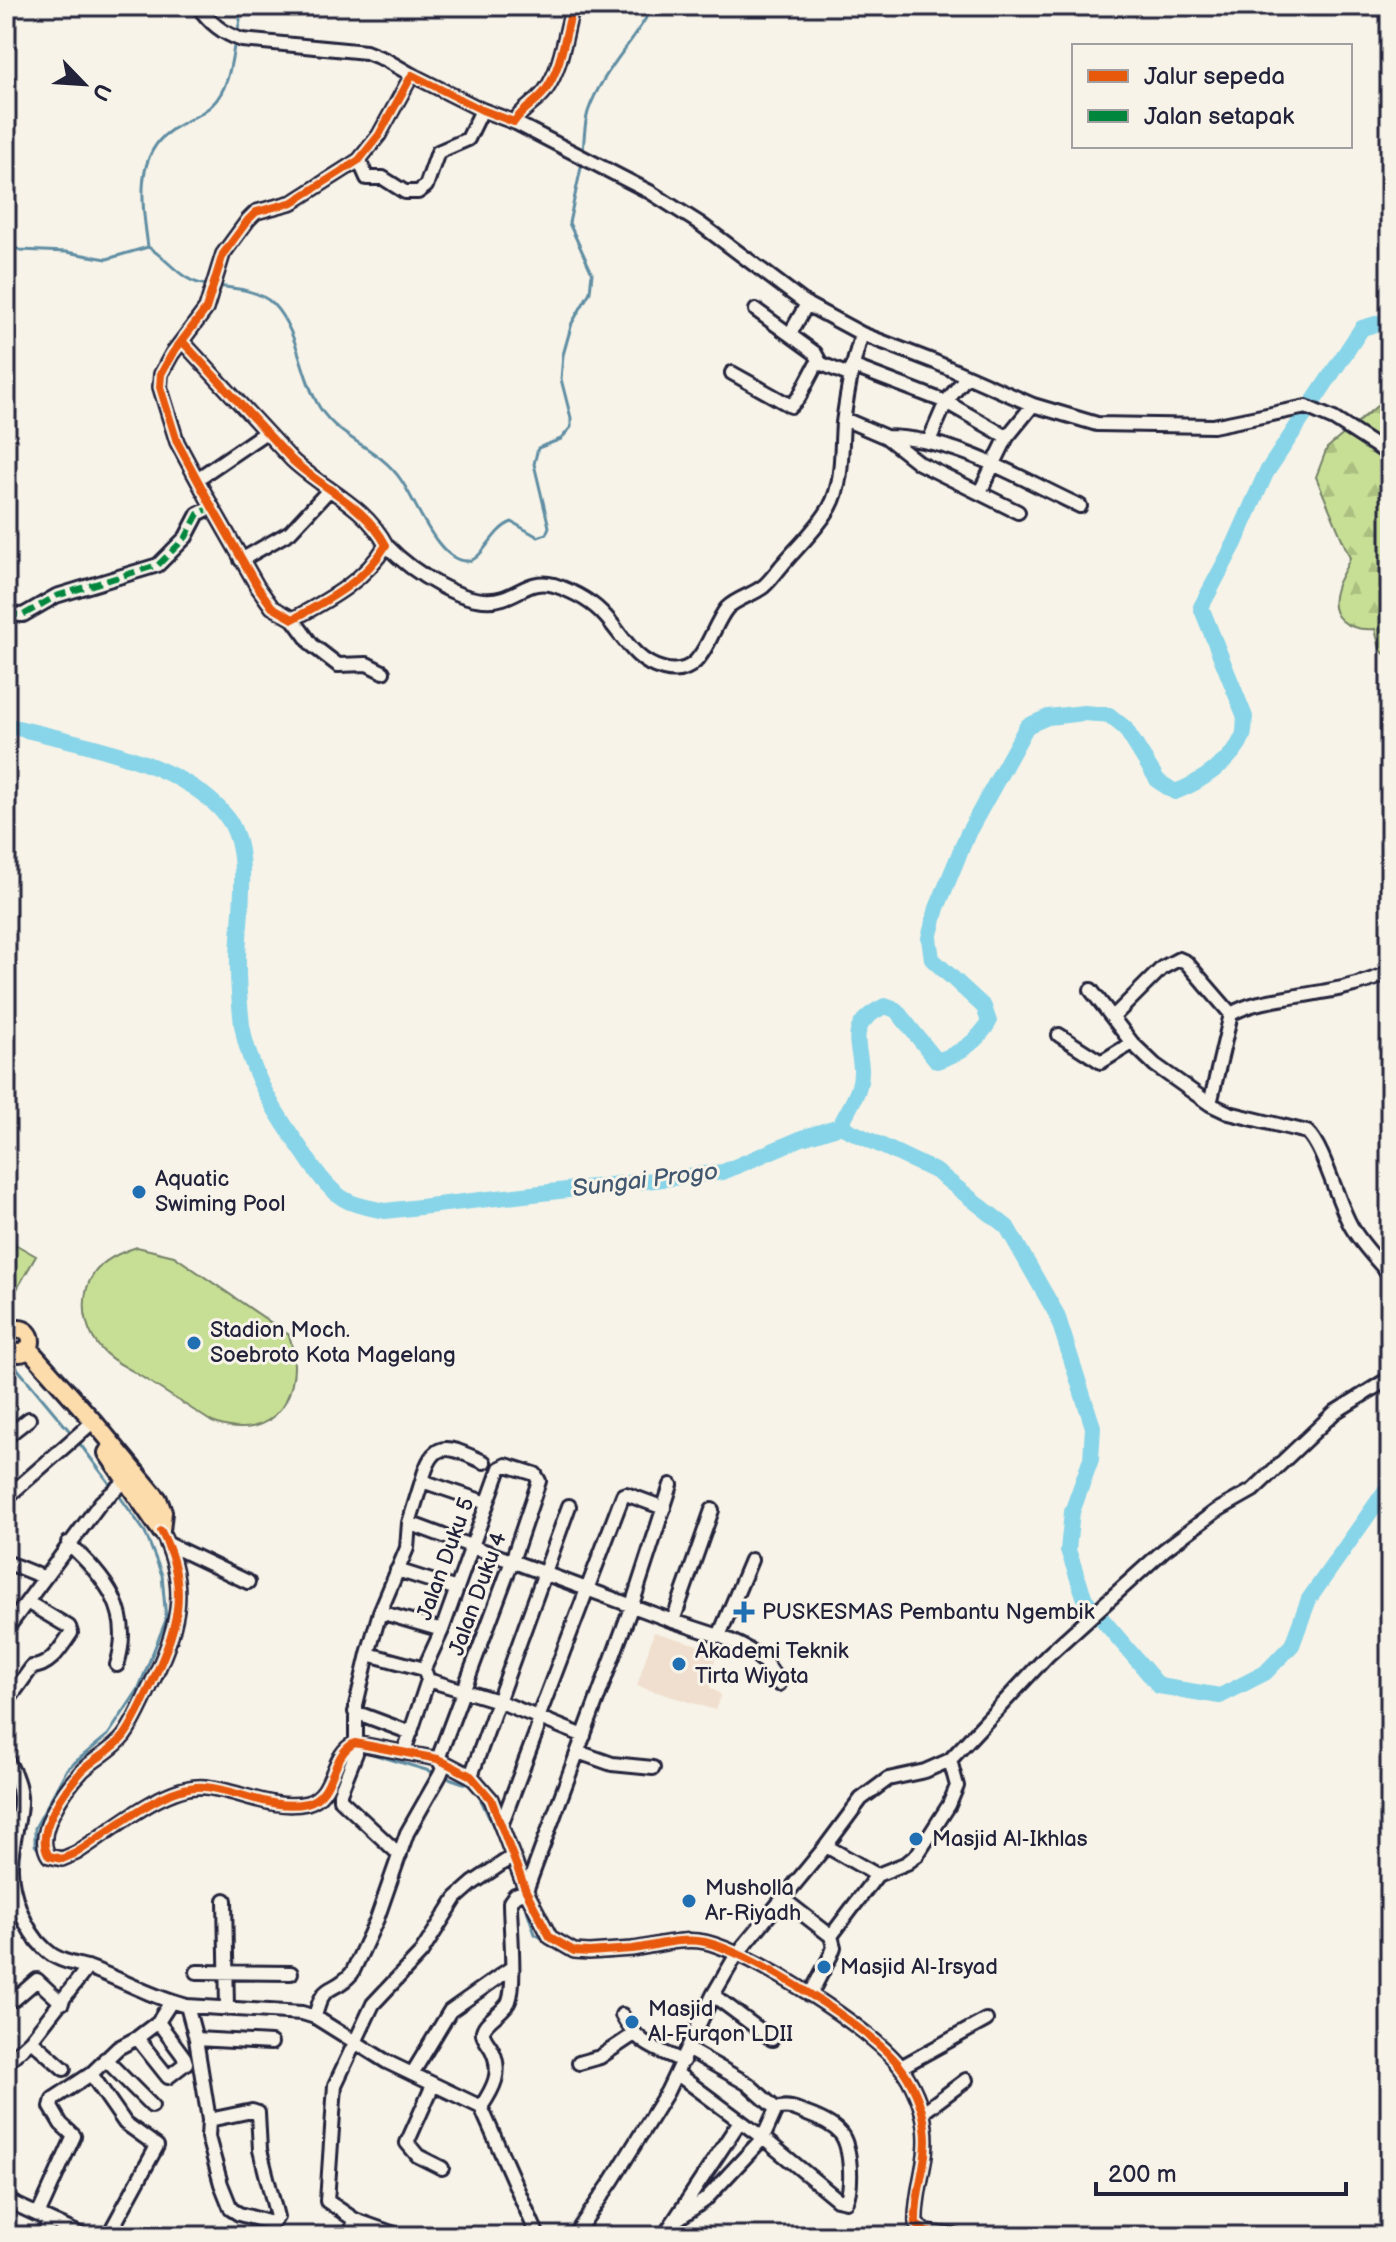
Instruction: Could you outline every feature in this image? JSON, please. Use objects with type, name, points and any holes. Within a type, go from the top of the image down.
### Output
[{"type":"main road","points":[[7,1335],[11,1349],[25,1350],[87,1433],[119,1487],[164,1537]]},
{"type":"main road","points":[[87,1433],[158,1499],[163,1512],[164,1537]]},
{"type":"street","points":[[198,6],[214,25],[242,40],[366,52],[386,60],[650,192],[699,223],[807,304],[862,334],[1033,405],[1097,424],[1213,426],[1306,407],[1334,419],[1390,455]]},
{"type":"street","points":[[514,122],[521,110],[547,90],[558,63],[573,6]]},
{"type":"street","points":[[383,672],[365,664],[338,665],[308,641],[293,619],[272,607],[241,560],[177,442],[160,387],[161,374],[206,309],[223,254],[248,220],[256,212],[293,202],[359,160],[379,135],[412,75]]},
{"type":"street","points":[[359,160],[367,178],[383,178],[405,192],[418,192],[426,186],[438,152],[468,139],[482,110]]},
{"type":"street","points":[[790,334],[807,304]]},
{"type":"street","points":[[756,310],[815,353],[821,364]]},
{"type":"street","points":[[182,341],[311,478],[338,493],[365,516],[386,545],[427,578],[472,597],[494,601],[529,584],[552,584],[570,591],[605,615],[621,638],[648,662],[661,669],[682,670],[697,660],[728,608],[764,587],[832,505],[851,371],[862,334]]},
{"type":"street","points":[[732,373],[791,406],[816,365],[821,364],[946,402],[1007,437]]},
{"type":"street","points":[[929,441],[946,402],[967,376]]},
{"type":"street","points":[[980,492],[1007,437],[1033,405]]},
{"type":"street","points":[[844,419],[886,437],[919,463],[1018,512]]},
{"type":"street","points":[[197,479],[266,432]]},
{"type":"street","points":[[886,437],[953,447],[1080,506]]},
{"type":"street","points":[[241,560],[290,532],[329,490]]},
{"type":"street","points":[[6,614],[23,615],[56,596],[158,565],[186,537],[198,514],[212,507]]},
{"type":"street","points":[[293,619],[334,597],[356,580],[386,545]]},
{"type":"street","points":[[1114,1016],[1162,968],[1179,959],[1186,962],[1231,1014]]},
{"type":"street","points":[[1210,1104],[1231,1014],[1246,1006],[1329,991],[1390,972]]},
{"type":"street","points":[[1091,990],[1132,1043],[1155,1065],[1210,1104],[1229,1113],[1307,1132],[1315,1139],[1352,1228],[1390,1275]]},
{"type":"street","points":[[1059,1035],[1101,1062],[1132,1043]]},
{"type":"street","points":[[574,2236],[612,2181],[676,2073],[713,1995],[737,1954],[861,1799],[875,1787],[898,1776],[925,1771],[950,1760],[1048,1655],[1164,1550],[1216,1511],[1253,1490],[1335,1412],[1390,1378]]},
{"type":"street","points":[[6,1437],[29,1419]]},
{"type":"street","points":[[6,1498],[87,1433]]},
{"type":"street","points":[[400,1855],[340,1799],[354,1760],[355,1712],[380,1612],[407,1548],[409,1523],[428,1460],[439,1449],[447,1447],[484,1462]]},
{"type":"street","name":"Jalan Duku 5","points":[[404,1752],[426,1674],[500,1468],[504,1465]]},
{"type":"street","name":"Jalan Duku 4","points":[[315,2017],[325,1991],[352,1973],[377,1919],[407,1833],[420,1815],[440,1767],[464,1691],[512,1561],[539,1478],[504,1465]]},
{"type":"street","points":[[422,1481],[487,1503]]},
{"type":"street","points":[[481,2107],[490,2094],[498,2072],[497,2059],[483,2035],[484,2029],[508,2003],[512,1990],[510,1902],[521,1893],[578,1752],[632,1605],[671,1485]]},
{"type":"street","points":[[6,1630],[68,1543],[101,1502],[119,1487]]},
{"type":"street","points":[[502,1823],[537,1730],[538,1718],[623,1495],[664,1508]]},
{"type":"street","points":[[471,1776],[569,1506]]},
{"type":"street","points":[[673,1621],[712,1510]]},
{"type":"street","points":[[409,1523],[752,1650],[774,1672],[779,1684]]},
{"type":"street","points":[[164,1537],[248,1582]]},
{"type":"street","points":[[164,1537],[174,1564],[179,1597],[175,1626],[129,1728],[113,1748],[74,1780],[52,1815],[44,1842],[49,1856],[62,1859],[76,1853],[171,1793],[192,1787],[219,1789],[281,1804],[309,1802],[320,1796],[346,1749],[355,1743],[404,1752],[471,1776],[491,1799],[513,1856],[521,1893],[550,1937],[574,1951],[703,1941],[764,1967],[880,2044],[901,2067],[926,2128],[916,2224],[926,2232],[955,2236]]},
{"type":"street","points":[[68,1543],[98,1571],[121,1615],[122,1648],[117,1665]]},
{"type":"street","points":[[719,1636],[751,1560]]},
{"type":"street","points":[[6,1562],[43,1577]]},
{"type":"street","points":[[397,1570],[457,1589]]},
{"type":"street","points":[[6,1703],[32,1667],[42,1666],[57,1654],[71,1633],[69,1627],[27,1602]]},
{"type":"street","points":[[380,1612],[442,1630]]},
{"type":"street","points":[[368,1654],[584,1736]]},
{"type":"street","points":[[355,1712],[411,1733]]},
{"type":"street","points":[[578,1752],[612,1764],[653,1768]]},
{"type":"street","points":[[6,1759],[15,1773],[20,1800],[19,1825],[10,1867],[14,1891],[28,1926],[44,1949],[59,1960],[88,1967],[171,2002],[187,2006],[302,2013],[315,2017],[412,2074],[481,2107],[538,2236]]},
{"type":"street","points":[[831,1936],[877,1875],[907,1863],[929,1838],[957,1786],[950,1760]]},
{"type":"street","points":[[826,1846],[877,1875]]},
{"type":"street","points":[[400,2236],[355,2220],[330,2205],[326,2197],[335,2085],[373,2004],[421,1953],[456,1898],[513,1856]]},
{"type":"street","points":[[782,1898],[831,1936],[834,1947],[810,1995]]},
{"type":"street","points":[[225,1900],[227,2008]]},
{"type":"street","points":[[6,2063],[31,2040],[88,1967]]},
{"type":"street","points":[[412,2074],[450,2011],[511,1968]]},
{"type":"street","points":[[197,1972],[291,1973]]},
{"type":"street","points":[[15,1999],[37,1980],[62,2003]]},
{"type":"street","points":[[713,1995],[772,2039]]},
{"type":"street","points":[[44,2236],[44,2217],[74,2136],[61,2124],[51,2103],[91,2074],[105,2059],[158,2022],[171,2002]]},
{"type":"street","points":[[187,2006],[196,2039],[209,2120],[208,2137],[231,2209],[272,2223],[277,2217],[259,2146],[258,2113],[252,2111],[209,2120]]},
{"type":"street","points":[[622,2015],[633,2035],[648,2046],[686,2055],[748,2084],[776,2109]]},
{"type":"street","points":[[901,2067],[986,2020]]},
{"type":"street","points":[[137,2038],[163,2074],[170,2077],[186,2061],[158,2022]]},
{"type":"street","points":[[579,2063],[600,2057],[633,2035]]},
{"type":"street","points":[[196,2039],[271,2043]]},
{"type":"street","points":[[31,2040],[64,2069]]},
{"type":"street","points":[[105,2059],[152,2106]]},
{"type":"street","points":[[673,2222],[705,2200],[763,2138],[776,2109],[785,2106],[839,2131],[845,2140],[850,2176],[846,2201],[837,2199],[763,2138],[676,2073]]},
{"type":"street","points":[[91,2074],[125,2123],[157,2146],[108,2236]]},
{"type":"street","points":[[922,2113],[966,2080]]},
{"type":"street","points":[[433,2085],[407,2143],[418,2156],[442,2168]]},
{"type":"street","points":[[664,2236],[740,2121]]},
{"type":"street","points":[[6,2200],[84,2236]]},
{"type":"street","points":[[350,2236],[355,2220]]},
{"type":"shaded area","name":"Akademi Teknik Tirta Wiyata","points":[[654,1632],[718,1651],[710,1676],[714,1679],[710,1687],[721,1695],[715,1710],[637,1686]]},
{"type":"green space","points":[[1390,395],[1390,660],[1380,649],[1375,629],[1356,628],[1337,615],[1334,607],[1336,588],[1350,558],[1316,477],[1327,448]]},
{"type":"green space","points":[[6,1239],[36,1256],[6,1308]]},
{"type":"green space","points":[[137,1247],[174,1256],[289,1335],[293,1375],[289,1393],[281,1408],[269,1420],[253,1427],[234,1428],[212,1422],[114,1360],[97,1345],[85,1313],[85,1296],[90,1280],[106,1261]]},
{"type":"waterway","points":[[237,34],[240,20],[238,6]]},
{"type":"waterway","points":[[583,155],[586,122],[594,98],[653,6]]},
{"type":"waterway","points":[[148,247],[143,184],[150,155],[170,131],[203,112],[218,99],[228,75],[235,41]]},
{"type":"waterway","points":[[215,286],[254,293],[273,304],[289,328],[320,408],[338,429],[392,469],[438,542],[457,559],[468,561],[512,522],[538,537],[546,534],[549,527],[534,464],[538,448],[561,439],[571,427],[561,379],[563,355],[572,323],[590,292],[592,273],[569,223],[582,163]]},
{"type":"waterway","points":[[6,243],[20,250],[66,252],[107,259],[148,247],[190,280],[208,285]]},
{"type":"waterway","points":[[840,1126],[859,1086],[858,1032],[870,1015],[885,1006],[896,1010],[937,1061],[967,1047],[989,1022],[984,1007],[932,959],[929,938],[937,908],[968,833],[1027,726],[1048,717],[1084,713],[1109,715],[1125,728],[1158,781],[1175,792],[1214,770],[1232,754],[1244,734],[1245,717],[1201,607],[1235,543],[1266,473],[1362,328],[1390,320]]},
{"type":"waterway","name":"Sungai Progo","points":[[6,725],[93,747],[154,767],[206,796],[226,816],[235,831],[242,870],[238,984],[245,1041],[255,1071],[285,1126],[322,1179],[348,1201],[385,1211],[723,1172],[802,1138],[840,1126],[937,1172],[1007,1227],[1057,1315],[1093,1427],[1091,1459],[1072,1512],[1068,1550],[1085,1599],[1159,1686],[1220,1696],[1265,1673],[1292,1645],[1309,1599],[1390,1484]]},
{"type":"waterway","points":[[6,1355],[72,1434]]},
{"type":"waterway","points":[[77,1440],[113,1488]]},
{"type":"waterway","points":[[44,1857],[35,1845],[35,1828],[67,1769],[108,1735],[138,1690],[166,1620],[162,1575],[145,1532],[118,1494]]},
{"type":"waterway","points":[[360,1754],[363,1751],[436,1773]]},
{"type":"waterway","points":[[443,1776],[475,1787],[506,1854]]},
{"type":"waterway","points":[[330,1792],[340,1779]]},
{"type":"waterway","points":[[183,1795],[212,1794],[238,1800]]},
{"type":"waterway","points":[[124,1828],[165,1803]]},
{"type":"waterway","points":[[281,1810],[297,1810]]},
{"type":"waterway","points":[[522,1895],[535,1934],[545,1940]]},
{"type":"waterway","points":[[588,1958],[602,1959],[692,1947],[729,1959]]},
{"type":"marked path","points":[[6,614],[23,615],[56,596],[158,565],[186,537],[198,514],[212,507]]},
{"type":"cycle path","points":[[182,341],[292,460],[355,508],[386,545],[357,579],[293,619],[272,607],[212,507],[177,442],[160,387],[161,374],[172,354],[206,309],[223,254],[256,212],[293,202],[359,160],[379,135],[412,75],[482,110],[514,122],[551,82],[573,6]]},
{"type":"cycle path","points":[[161,1531],[176,1572],[178,1592],[177,1610],[167,1647],[124,1736],[82,1771],[54,1811],[45,1835],[49,1856],[62,1859],[76,1853],[155,1801],[189,1788],[217,1789],[281,1804],[307,1803],[323,1792],[341,1756],[355,1743],[438,1759],[471,1776],[491,1799],[526,1891],[550,1937],[574,1951],[632,1949],[687,1941],[705,1942],[726,1949],[809,1993],[884,2049],[908,2079],[924,2119],[926,2139],[916,2224],[926,2232],[955,2236]]},
{"type":"place","name":"Aquatic Swiming Pool","points":[[139,1192]]},
{"type":"place","name":"Stadion Moch. Soebroto Kota Magelang","points":[[194,1343]]},
{"type":"place","name":"PUSKESMAS Pembantu Ngembik","points":[[744,1612]]},
{"type":"place","name":"Akademi Teknik Tirta Wiyata","points":[[679,1664]]},
{"type":"place","name":"Masjid Al-Ikhlas","points":[[916,1839]]},
{"type":"place","name":"Musholla Ar-Riyadh","points":[[689,1901]]},
{"type":"place","name":"Masjid Al-Irsyad","points":[[824,1967]]},
{"type":"place","name":"Masjid Al-Furqon LDII","points":[[632,2022]]}]
